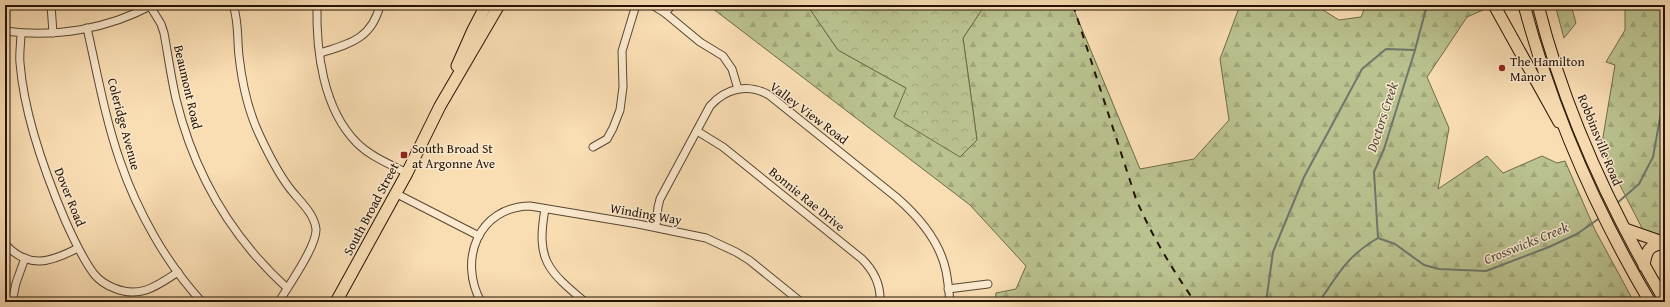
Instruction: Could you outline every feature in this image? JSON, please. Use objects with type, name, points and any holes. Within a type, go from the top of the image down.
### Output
[{"type":"main road","name":"South Broad Street","points":[[336,302],[407,173],[440,106],[473,30],[486,5]]},
{"type":"main road","name":"South Broad Street","points":[[440,106],[499,5]]},
{"type":"main road","points":[[1494,5],[1530,69],[1541,92],[1566,134]]},
{"type":"main road","points":[[1524,5],[1540,62],[1566,134],[1606,223],[1650,302]]},
{"type":"main road","name":"Robbinsville Road","points":[[1538,5],[1548,42],[1568,99],[1591,157],[1618,216],[1644,266],[1665,301]]},
{"type":"main road","points":[[1625,229],[1665,243]]},
{"type":"main road","points":[[1644,266],[1645,257],[1649,248],[1656,244],[1665,243]]},
{"type":"street","points":[[51,5],[53,33]]},
{"type":"street","points":[[233,5],[237,22],[242,75],[246,98],[254,122],[278,171],[308,211],[315,223],[316,230],[313,244],[279,302]]},
{"type":"street","points":[[317,5],[317,32],[326,83],[333,105],[345,129],[358,144],[367,151],[407,173]]},
{"type":"street","points":[[320,53],[350,44],[365,34],[375,20],[380,5]]},
{"type":"street","points":[[593,148],[606,139],[613,128],[620,110],[623,87],[622,50],[636,5]]},
{"type":"street","points":[[652,5],[665,13],[692,36],[723,56],[732,69],[738,89]]},
{"type":"street","points":[[665,13],[672,5]]},
{"type":"street","points":[[5,31],[22,33],[53,33],[87,28],[128,16],[151,6]]},
{"type":"street","name":"Beaumont Road","points":[[151,6],[161,24],[164,33],[180,114],[190,146],[204,178],[217,203],[243,242],[256,258],[287,288]]},
{"type":"street","name":"Coleridge Avenue","points":[[87,28],[112,135],[120,161],[141,210],[163,250],[178,272],[202,302]]},
{"type":"street","name":"Dover Road","points":[[22,33],[20,64],[29,113],[37,143],[57,202],[78,248],[94,274],[114,288],[123,291],[141,292],[158,286],[178,272]]},
{"type":"street","name":"Valley View Road","points":[[656,227],[660,199],[710,106],[729,91],[738,89],[754,89],[769,95],[903,203],[924,226],[936,245],[946,270],[950,302]]},
{"type":"street","name":"Bonnie Rae Drive","points":[[697,131],[723,147],[862,259],[869,266],[877,280],[880,302]]},
{"type":"street","points":[[395,194],[478,236]]},
{"type":"street","name":"Winding Way","points":[[481,302],[474,286],[471,267],[473,250],[478,236],[489,221],[506,210],[522,206],[656,227],[706,238],[736,252],[759,268],[801,302]]},
{"type":"street","points":[[545,209],[542,244],[548,264],[559,280],[585,302]]},
{"type":"street","points":[[5,244],[17,254],[25,258],[40,261],[57,259],[78,248]]},
{"type":"street","points":[[12,302],[16,283],[25,258]]},
{"type":"street","points":[[948,289],[988,284]]},
{"type":"green space","points":[[708,5],[807,5],[838,50],[906,88],[977,140],[963,38],[985,5],[1072,5],[1140,169],[1194,159],[1229,120],[1220,59],[1240,5],[1315,5],[1339,20],[1361,17],[1366,5],[1480,5],[1483,10],[1467,17],[1427,77],[1449,128],[1438,189],[1487,156],[1503,173],[1542,156],[1557,163],[1565,161],[1595,230],[1634,302],[995,302],[996,293],[1016,289],[1026,266],[970,205]]},
{"type":"green space","points":[[807,5],[985,5],[963,38],[977,140],[960,157],[894,117],[906,88],[838,50]]},
{"type":"green space","points":[[1555,5],[1571,5],[1576,23],[1564,38]]},
{"type":"green space","points":[[1625,5],[1665,5],[1665,236],[1643,230],[1610,166],[1602,143],[1615,65],[1606,62],[1625,30]]},
{"type":"waterway","name":"Doctors Creek","points":[[1378,238],[1374,172],[1384,149],[1415,50],[1427,5]]},
{"type":"waterway","points":[[1266,302],[1273,252],[1304,177],[1362,69],[1386,49],[1415,50]]},
{"type":"waterway","name":"Crosswicks Creek","points":[[1616,204],[1639,184],[1653,157],[1665,90]]},
{"type":"waterway","name":"Crosswicks Creek","points":[[1319,302],[1344,266],[1367,245],[1378,238],[1395,244],[1424,265],[1439,269],[1486,271],[1549,247],[1577,234],[1601,217]]},
{"type":"railway","points":[[1073,5],[1136,199],[1163,252],[1195,302]]},
{"type":"place","name":"The Hamilton Manor","points":[[1502,68]]},
{"type":"place","name":"South Broad St at Argonne Ave","points":[[404,155]]}]
